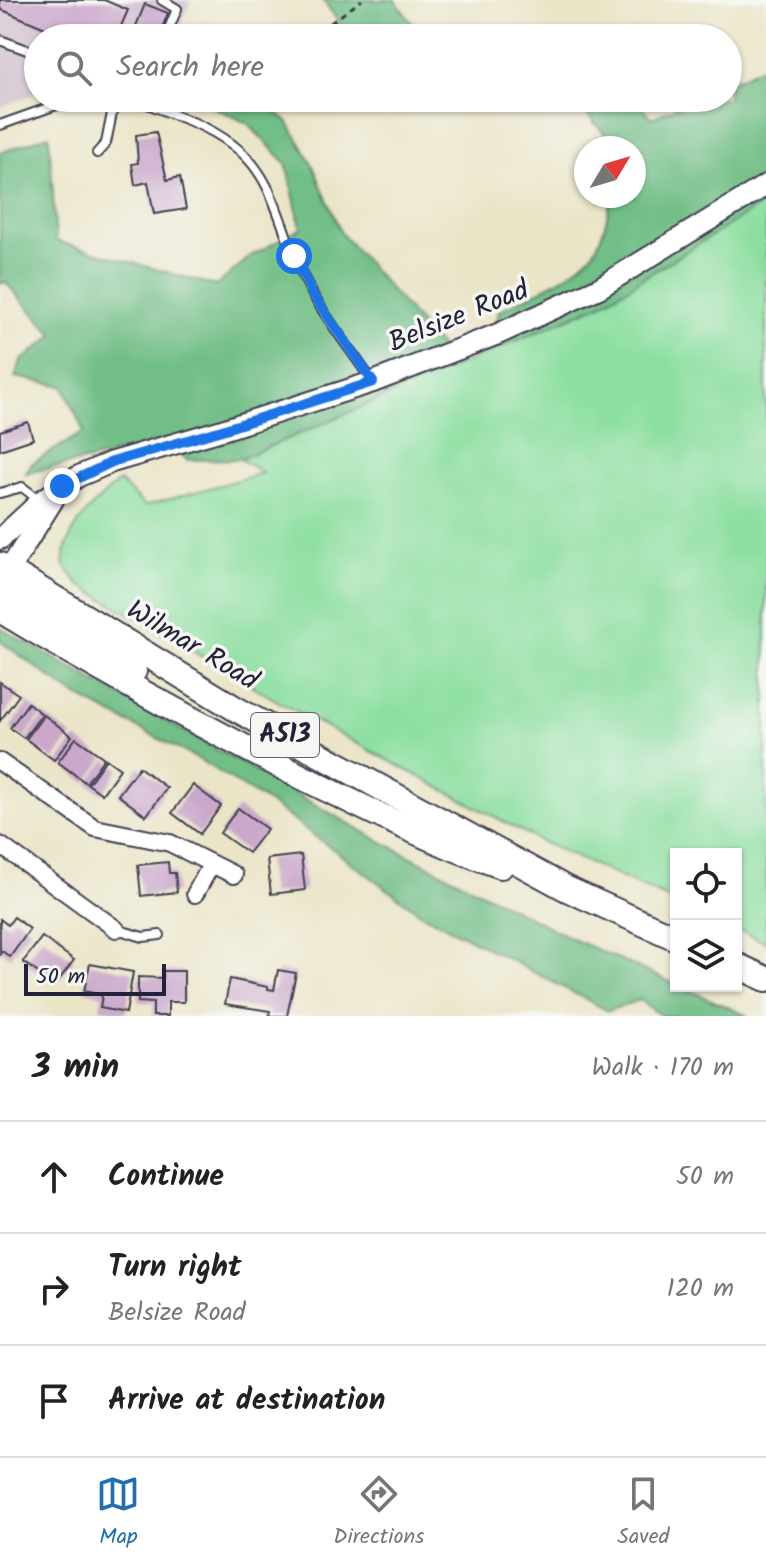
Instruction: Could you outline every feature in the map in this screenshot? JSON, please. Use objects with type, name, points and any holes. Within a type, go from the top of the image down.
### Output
[{"type":"main road","name":"A513","points":[[2,575],[55,618],[273,762]]},
{"type":"main road","name":"Wilmar Road","points":[[2,575],[236,709],[567,889],[670,935]]},
{"type":"main road","name":"Wilmar Road","points":[[0,610],[176,711],[359,806],[460,852],[567,889]]},
{"type":"main road","points":[[742,968],[766,979]]},
{"type":"street","name":"Belsize Road","points":[[0,539],[62,486],[112,462],[373,382],[486,339],[599,288],[766,185]]},
{"type":"street","name":"Belsize Road","points":[[2,575],[44,504]]},
{"type":"street","points":[[0,762],[95,828],[170,843],[234,875]]},
{"type":"street","points":[[0,845],[116,929]]},
{"type":"street","points":[[195,894],[211,865]]},
{"type":"lane","points":[[162,0],[177,9],[171,24]]},
{"type":"lane","points":[[0,40],[24,49]]},
{"type":"lane","points":[[0,125],[37,112]]},
{"type":"lane","points":[[97,153],[106,143],[112,112]]},
{"type":"lane","points":[[164,112],[229,139],[259,170],[313,295],[373,382]]},
{"type":"lane","points":[[0,493],[22,487],[44,504]]},
{"type":"lane","points":[[116,929],[143,937],[160,935]]},
{"type":"path","points":[[326,24],[362,0]]},
{"type":"shaded area","points":[[0,0],[191,0],[182,24],[24,24],[24,98],[0,108]]},
{"type":"green space","points":[[323,0],[395,0],[414,24],[340,24]]},
{"type":"green space","points":[[766,65],[766,202],[601,304],[488,353],[499,311],[560,279],[583,263],[599,242],[609,208],[646,208],[646,136],[605,136],[585,112],[646,112],[652,118],[665,112],[742,112],[742,76]]},
{"type":"green space","points":[[224,112],[275,112],[289,123],[313,166],[341,233],[457,366],[240,459],[187,460],[166,440],[26,473],[31,464],[84,432],[63,386],[15,377],[21,361],[54,335],[5,282],[0,284],[0,153],[49,135],[56,241],[216,286],[251,256],[301,228],[286,163],[247,123]]},
{"type":"green space","points":[[766,202],[766,942],[742,932],[742,848],[670,848],[670,899],[540,841],[281,703],[78,584],[63,563],[76,526],[119,481],[145,506],[263,473],[240,459],[601,304]]},
{"type":"green space","points":[[0,628],[382,842],[577,941],[670,982],[670,992],[693,992],[748,1016],[662,1016],[639,1000],[608,1011],[420,913],[275,807],[198,759],[73,694],[0,641]]},
{"type":"building","points":[[0,0],[104,0],[128,10],[122,24],[36,24],[0,9]]},
{"type":"building","points":[[145,4],[168,13],[164,24],[137,24]]},
{"type":"building","points":[[156,132],[167,180],[180,177],[186,209],[154,214],[148,182],[135,185],[132,164],[138,163],[136,135]]},
{"type":"building","points":[[28,422],[33,439],[0,450],[0,431]]},
{"type":"building","points":[[0,682],[19,695],[0,721]]},
{"type":"building","points":[[28,703],[42,714],[24,738],[10,728]]},
{"type":"building","points":[[44,715],[72,736],[54,760],[26,739]]},
{"type":"building","points":[[76,738],[104,758],[86,783],[58,762]]},
{"type":"building","points":[[106,759],[120,769],[102,794],[88,784]]},
{"type":"building","points":[[139,767],[167,788],[146,816],[118,795]]},
{"type":"building","points":[[193,785],[221,806],[200,834],[172,813]]},
{"type":"building","points":[[238,808],[267,829],[248,853],[220,833]]},
{"type":"building","points":[[301,855],[305,890],[271,894],[267,859]]},
{"type":"building","points":[[168,862],[169,873],[175,873],[177,892],[141,896],[138,865]]},
{"type":"building","points":[[14,917],[30,929],[10,957],[2,951],[0,954],[0,919],[8,925]]},
{"type":"building","points":[[42,937],[74,960],[55,985],[23,962]]},
{"type":"building","points":[[90,964],[133,972],[126,1013],[100,1008],[102,995],[84,991]]},
{"type":"building","points":[[278,970],[296,973],[287,1016],[269,1016],[270,1011],[225,1004],[230,979],[274,990]]},
{"type":"building","points":[[163,971],[184,971],[184,1002],[168,1002],[168,1016],[153,1016],[153,1003],[138,1002],[138,977],[163,978]]},
{"type":"route","points":[[62,486],[112,462],[373,382],[313,295],[294,256]]}]
